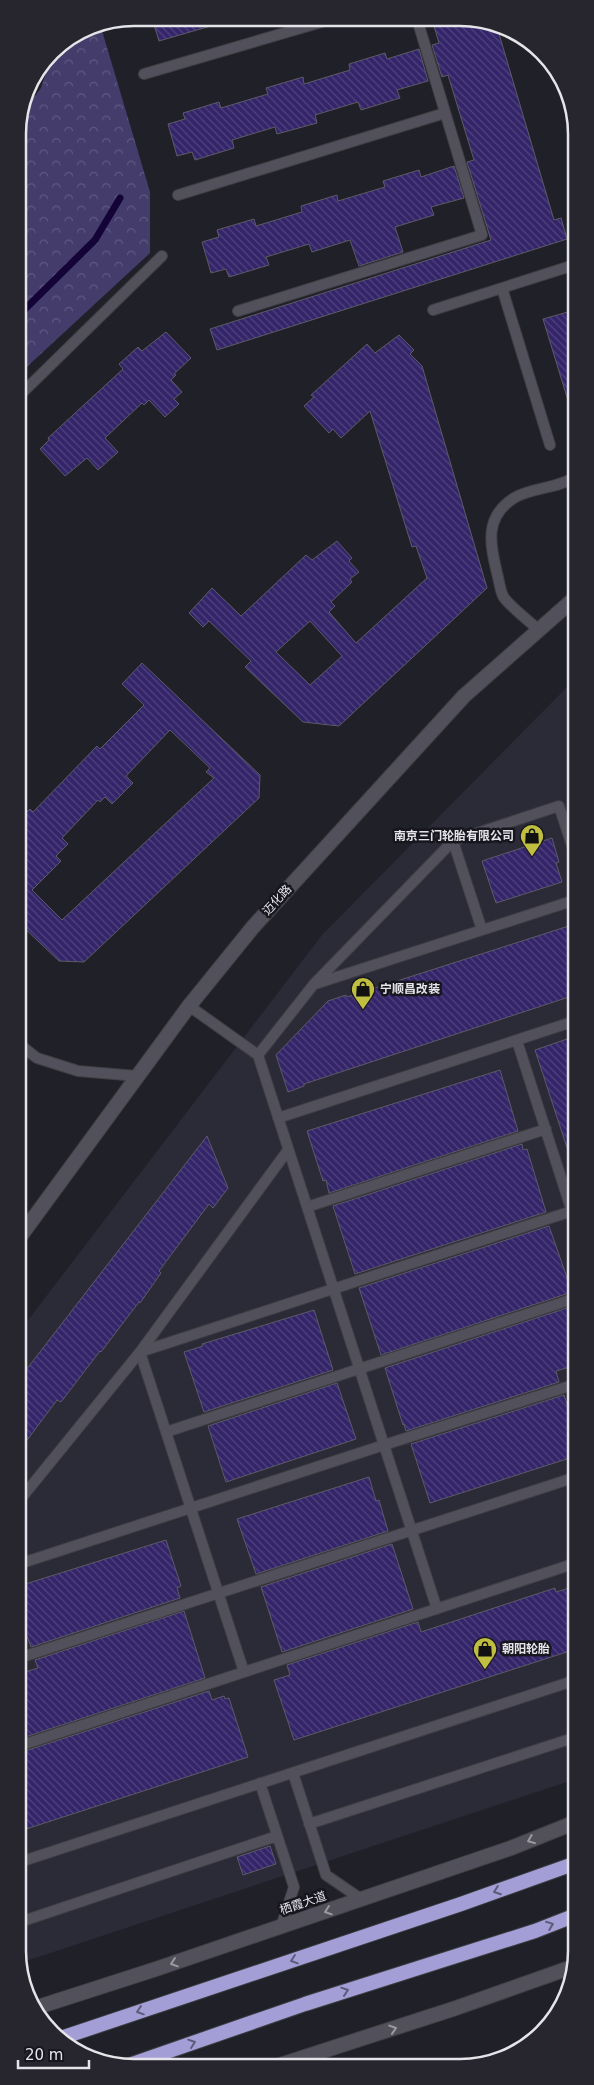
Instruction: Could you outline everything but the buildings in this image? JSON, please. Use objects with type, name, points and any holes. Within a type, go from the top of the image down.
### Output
[{"type":"highway","points":[[68,2036],[461,1904],[568,1866]]},
{"type":"highway","points":[[146,2059],[305,2004],[535,1931],[568,1918]]},
{"type":"main road","name":"迈化路","points":[[26,1228],[189,1006],[253,926],[464,696],[568,604]]},
{"type":"main road","name":"栖霞大道","points":[[42,2006],[511,1848],[568,1825]]},
{"type":"main road","points":[[299,2059],[456,2008],[566,1969]]},
{"type":"lane","points":[[144,74],[308,26]]},
{"type":"lane","points":[[238,311],[482,235],[418,26]]},
{"type":"lane","points":[[178,195],[445,113]]},
{"type":"lane","points":[[26,388],[162,256]]},
{"type":"lane","points":[[433,310],[568,267]]},
{"type":"lane","points":[[502,288],[550,445]]},
{"type":"lane","points":[[539,630],[503,596],[490,543],[492,528],[498,513],[515,497],[529,491],[561,484],[568,480]]},
{"type":"lane","points":[[258,1055],[314,984],[453,841],[559,806],[568,834]]},
{"type":"lane","points":[[453,841],[482,930]]},
{"type":"lane","points":[[314,984],[568,902]]},
{"type":"lane","points":[[189,1006],[258,1055],[436,1609]]},
{"type":"lane","points":[[278,1118],[568,1023]]},
{"type":"lane","points":[[517,1041],[568,1197]]},
{"type":"lane","points":[[26,1049],[37,1058],[78,1071],[137,1076]]},
{"type":"lane","points":[[307,1207],[546,1129]]},
{"type":"lane","points":[[26,1492],[140,1352],[288,1150]]},
{"type":"lane","points":[[140,1352],[333,1289],[568,1218]]},
{"type":"lane","points":[[166,1432],[568,1301]]},
{"type":"lane","points":[[140,1352],[244,1672]]},
{"type":"lane","points":[[26,1562],[568,1387]]},
{"type":"lane","points":[[26,1656],[568,1480]]},
{"type":"lane","points":[[26,1744],[568,1566]]},
{"type":"lane","points":[[26,1860],[568,1683]]},
{"type":"lane","points":[[309,1824],[568,1740]]},
{"type":"lane","points":[[293,1773],[326,1875],[361,1899]]},
{"type":"lane","points":[[260,1783],[294,1887],[281,1926]]},
{"type":"lane","points":[[26,1919],[277,1836]]},
{"type":"shaded area","points":[[568,686],[568,1782],[26,1961],[26,1323],[322,935]]},
{"type":"green space","points":[[102,31],[150,192],[150,253],[26,368],[26,127],[32,100],[41,88],[46,73],[63,53],[87,37]]},
{"type":"waterway","points":[[26,308],[95,240],[120,198]]},
{"type":"place","name":"南京三门轮胎有限公司","points":[[532,857]]},
{"type":"place","name":"宁顺昌改装","points":[[363,1010]]},
{"type":"place","name":"朝阳轮胎","points":[[485,1670]]}]
